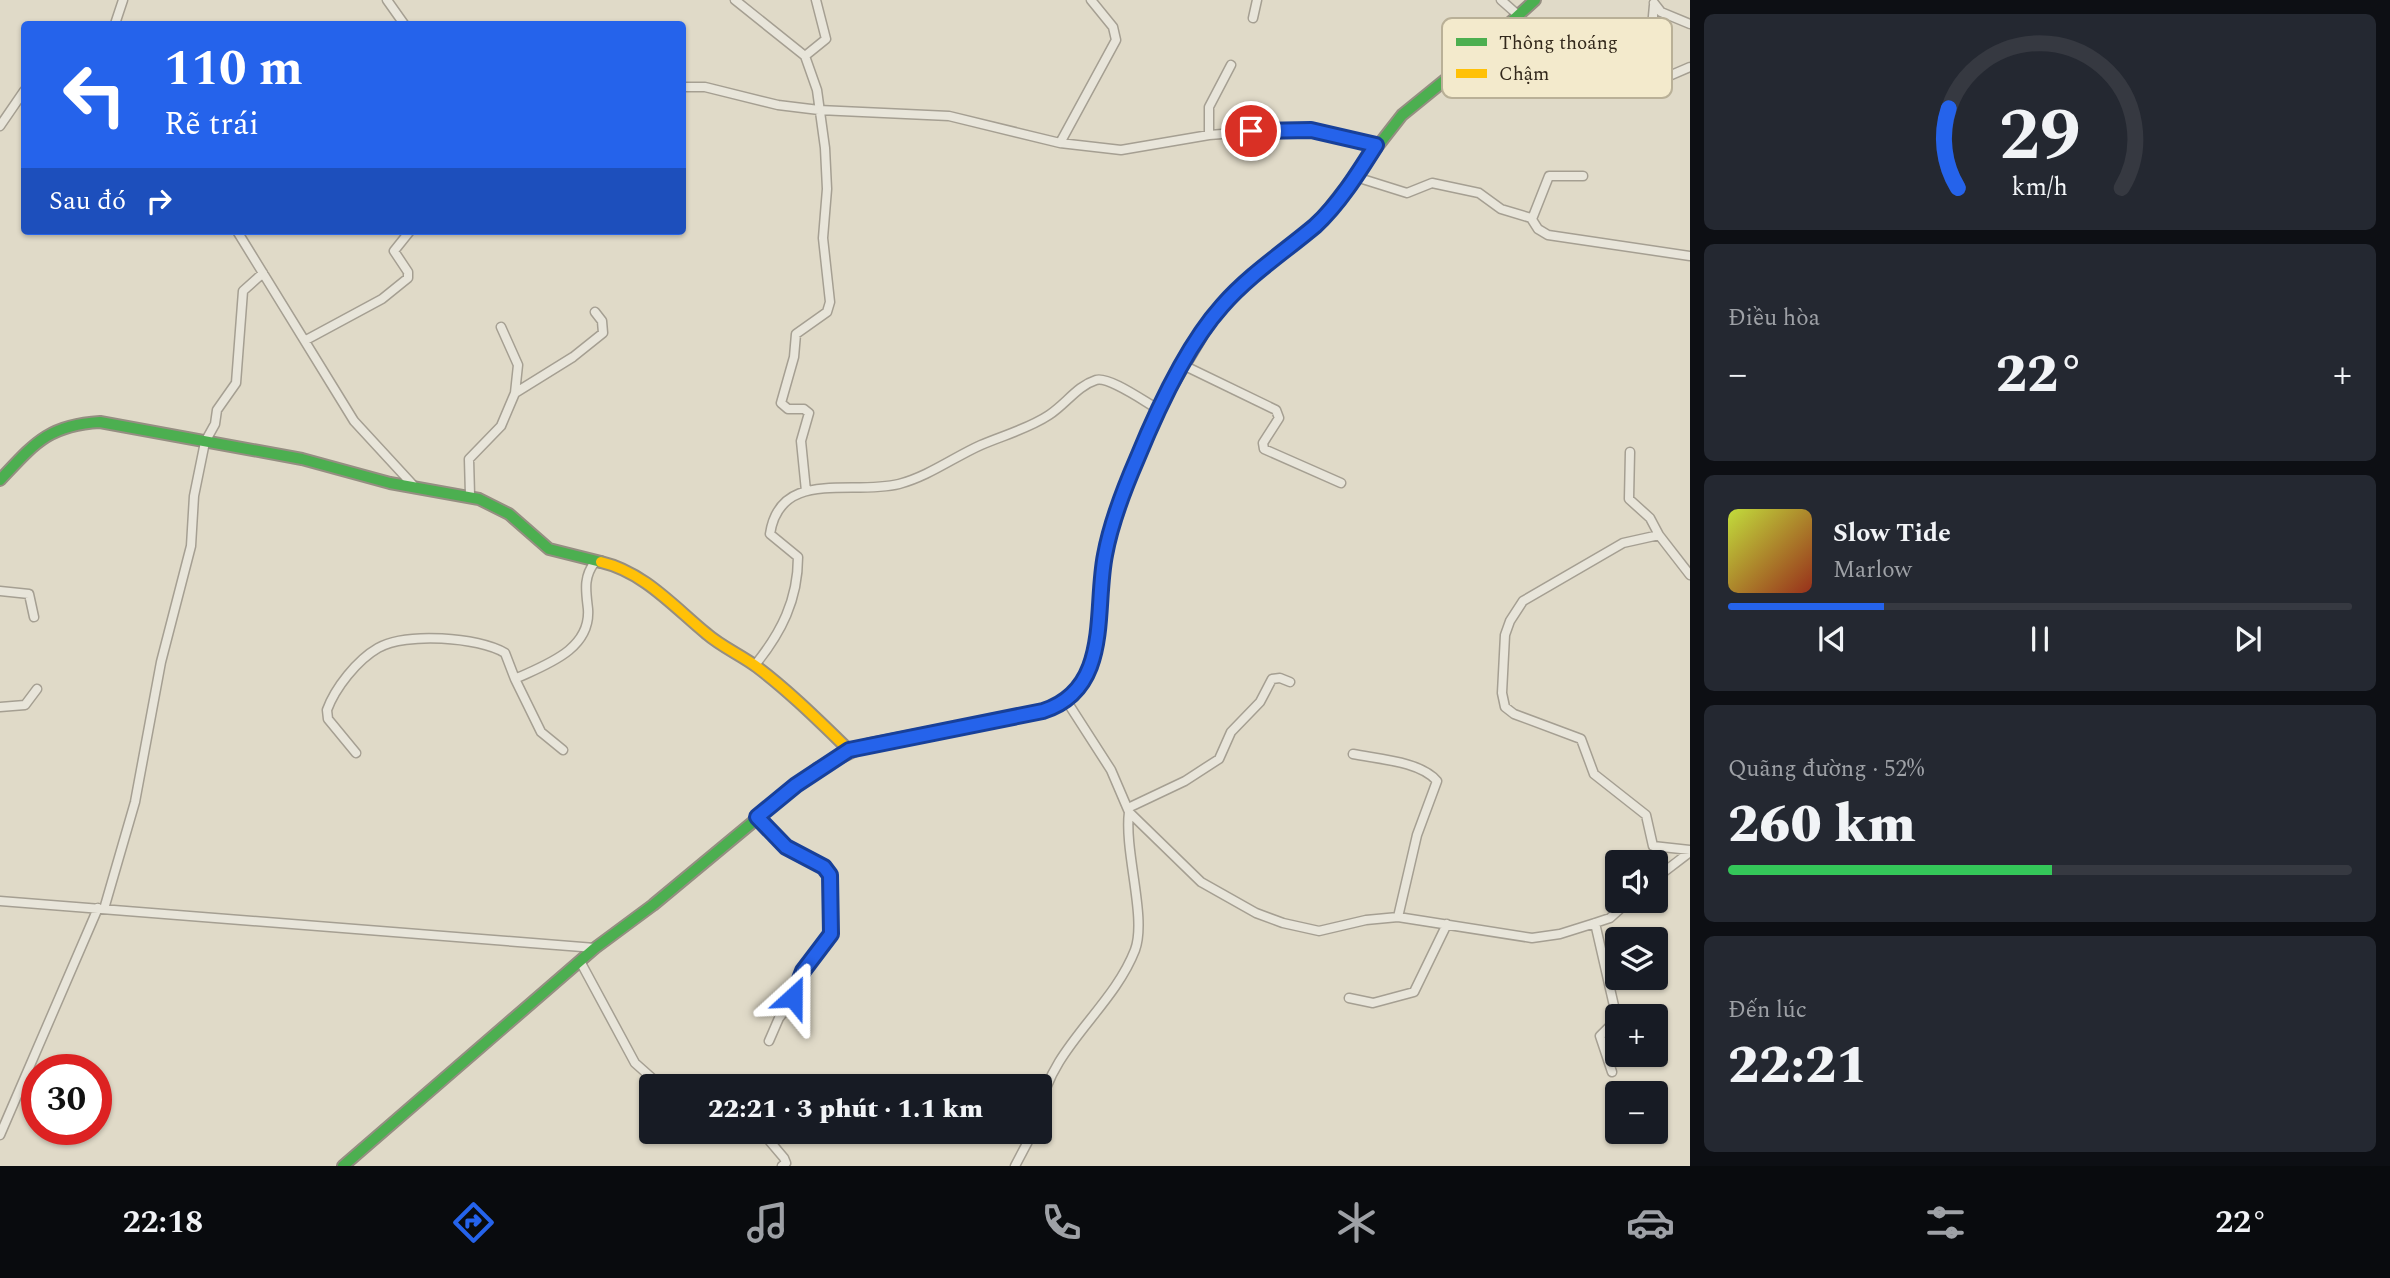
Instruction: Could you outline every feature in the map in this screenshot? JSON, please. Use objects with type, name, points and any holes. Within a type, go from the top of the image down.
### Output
[{"type":"street","points":[[117,21],[123,0]]},
{"type":"street","points":[[387,0],[402,21]]},
{"type":"street","points":[[734,0],[805,56],[817,90],[825,148],[827,189],[823,239],[830,302],[827,312],[796,334],[794,357],[781,403],[788,409],[804,409],[808,413],[801,441],[806,491]]},
{"type":"street","points":[[805,56],[826,39],[816,0]]},
{"type":"street","points":[[1060,143],[1116,40],[1113,27],[1091,0]]},
{"type":"street","points":[[1253,18],[1257,0]]},
{"type":"street","points":[[1501,0],[1518,15]]},
{"type":"street","points":[[1515,18],[1535,0]]},
{"type":"street","points":[[1653,2],[1661,12],[1690,24]]},
{"type":"street","points":[[1209,135],[1209,107],[1231,65]]},
{"type":"street","points":[[1672,75],[1690,67]]},
{"type":"street","points":[[348,1165],[595,948],[640,917],[796,785],[849,750],[1043,711],[1066,700],[1080,685],[1093,660],[1100,629],[1107,546],[1118,509],[1158,409],[1183,365],[1223,304],[1252,276],[1317,224],[1402,115],[1442,82]]},
{"type":"street","points":[[686,87],[705,87],[778,105],[819,110],[949,116],[1060,143],[1121,150],[1209,135],[1289,129],[1332,133],[1376,145]]},
{"type":"street","points":[[0,126],[21,95]]},
{"type":"street","points":[[1532,219],[1547,178],[1554,174],[1583,176]]},
{"type":"street","points":[[1356,177],[1407,193],[1432,183],[1474,191],[1501,209],[1532,219],[1538,229],[1548,235],[1690,256]]},
{"type":"street","points":[[239,235],[354,421],[413,485]]},
{"type":"street","points":[[306,340],[382,299],[408,278],[408,272],[394,251],[407,235]]},
{"type":"street","points":[[0,1135],[101,908],[135,803],[159,669],[191,546],[194,496],[205,442],[215,424],[217,410],[236,383],[243,291],[263,274]]},
{"type":"street","points":[[515,393],[573,357],[603,333],[602,321],[595,312]]},
{"type":"street","points":[[470,495],[469,459],[501,426],[515,393],[518,365],[501,327]]},
{"type":"street","points":[[1183,365],[1276,410],[1279,418],[1263,443],[1264,449],[1340,483]]},
{"type":"street","points":[[755,665],[776,639],[788,614],[796,582],[798,557],[793,550],[774,541],[770,534],[774,515],[785,499],[806,491],[901,484],[979,446],[1019,432],[1049,415],[1077,390],[1098,380],[1109,381],[1158,409]]},
{"type":"street","points":[[0,480],[38,437],[73,424],[100,422],[302,459],[380,480],[470,495],[509,514],[549,550],[622,568],[644,580],[710,637],[755,665],[792,695],[849,750]]},
{"type":"street","points":[[1630,452],[1629,499],[1650,518],[1659,535],[1690,575]]},
{"type":"street","points":[[1659,535],[1623,543],[1523,601],[1505,635],[1503,699],[1505,708],[1514,714],[1581,739],[1591,771],[1648,818],[1653,846],[1690,851]]},
{"type":"street","points":[[515,679],[570,651],[578,642],[587,619],[585,586],[595,562]]},
{"type":"street","points":[[0,591],[29,594],[34,617]]},
{"type":"street","points":[[356,753],[328,719],[327,710],[358,666],[383,646],[436,639],[483,645],[505,653],[541,732],[563,750]]},
{"type":"street","points":[[1128,810],[1210,766],[1222,755],[1231,732],[1260,702],[1272,679],[1280,677],[1290,682]]},
{"type":"street","points":[[0,707],[26,705],[37,689]]},
{"type":"street","points":[[1066,700],[1111,770],[1128,810],[1193,876],[1256,913],[1319,931],[1366,920],[1398,917],[1532,938],[1560,934],[1609,918],[1615,913]]},
{"type":"street","points":[[1353,754],[1401,764],[1437,781],[1417,835],[1398,917]]},
{"type":"street","points":[[1051,1074],[1117,981],[1135,950],[1138,926],[1128,844],[1128,810]]},
{"type":"street","points":[[757,817],[786,847],[824,867],[830,875],[831,934],[803,971],[790,1004],[779,1018],[769,1041]]},
{"type":"street","points":[[1668,868],[1690,851]]},
{"type":"street","points":[[0,901],[595,948]]},
{"type":"street","points":[[1595,923],[1617,1019],[1600,1035],[1612,1072]]},
{"type":"street","points":[[1349,998],[1373,1003],[1414,992],[1447,924]]},
{"type":"street","points":[[580,961],[635,1063],[647,1074]]},
{"type":"street","points":[[772,1144],[784,1158],[786,1163],[782,1166]]},
{"type":"street","points":[[1015,1166],[1027,1144]]},
{"type":"traffic: fast","points":[[1515,18],[1535,0]]},
{"type":"traffic: fast","points":[[1143,446],[1158,409],[1213,317],[1252,276],[1317,224],[1402,115],[1442,82]]},
{"type":"traffic: fast","points":[[0,480],[33,447],[54,432],[67,427],[100,422],[302,459],[390,483],[479,499],[509,514],[549,549],[601,562]]},
{"type":"traffic: fast","points":[[343,1166],[595,948],[653,905],[818,768],[869,744],[1036,712]]},
{"type":"traffic: slow","points":[[1036,712],[1060,704],[1076,690],[1087,671],[1098,627],[1107,543],[1120,501],[1143,446]]},
{"type":"traffic: slow","points":[[601,562],[645,582],[713,639],[769,677],[849,750]]},
{"type":"route","points":[[793,997],[803,971],[831,934],[830,875],[824,867],[786,847],[757,817],[796,785],[849,750],[1043,711],[1066,700],[1080,685],[1088,673],[1098,641],[1107,546],[1118,509],[1158,409],[1223,304],[1252,276],[1317,224],[1356,177],[1376,145],[1311,130],[1251,131]]}]
